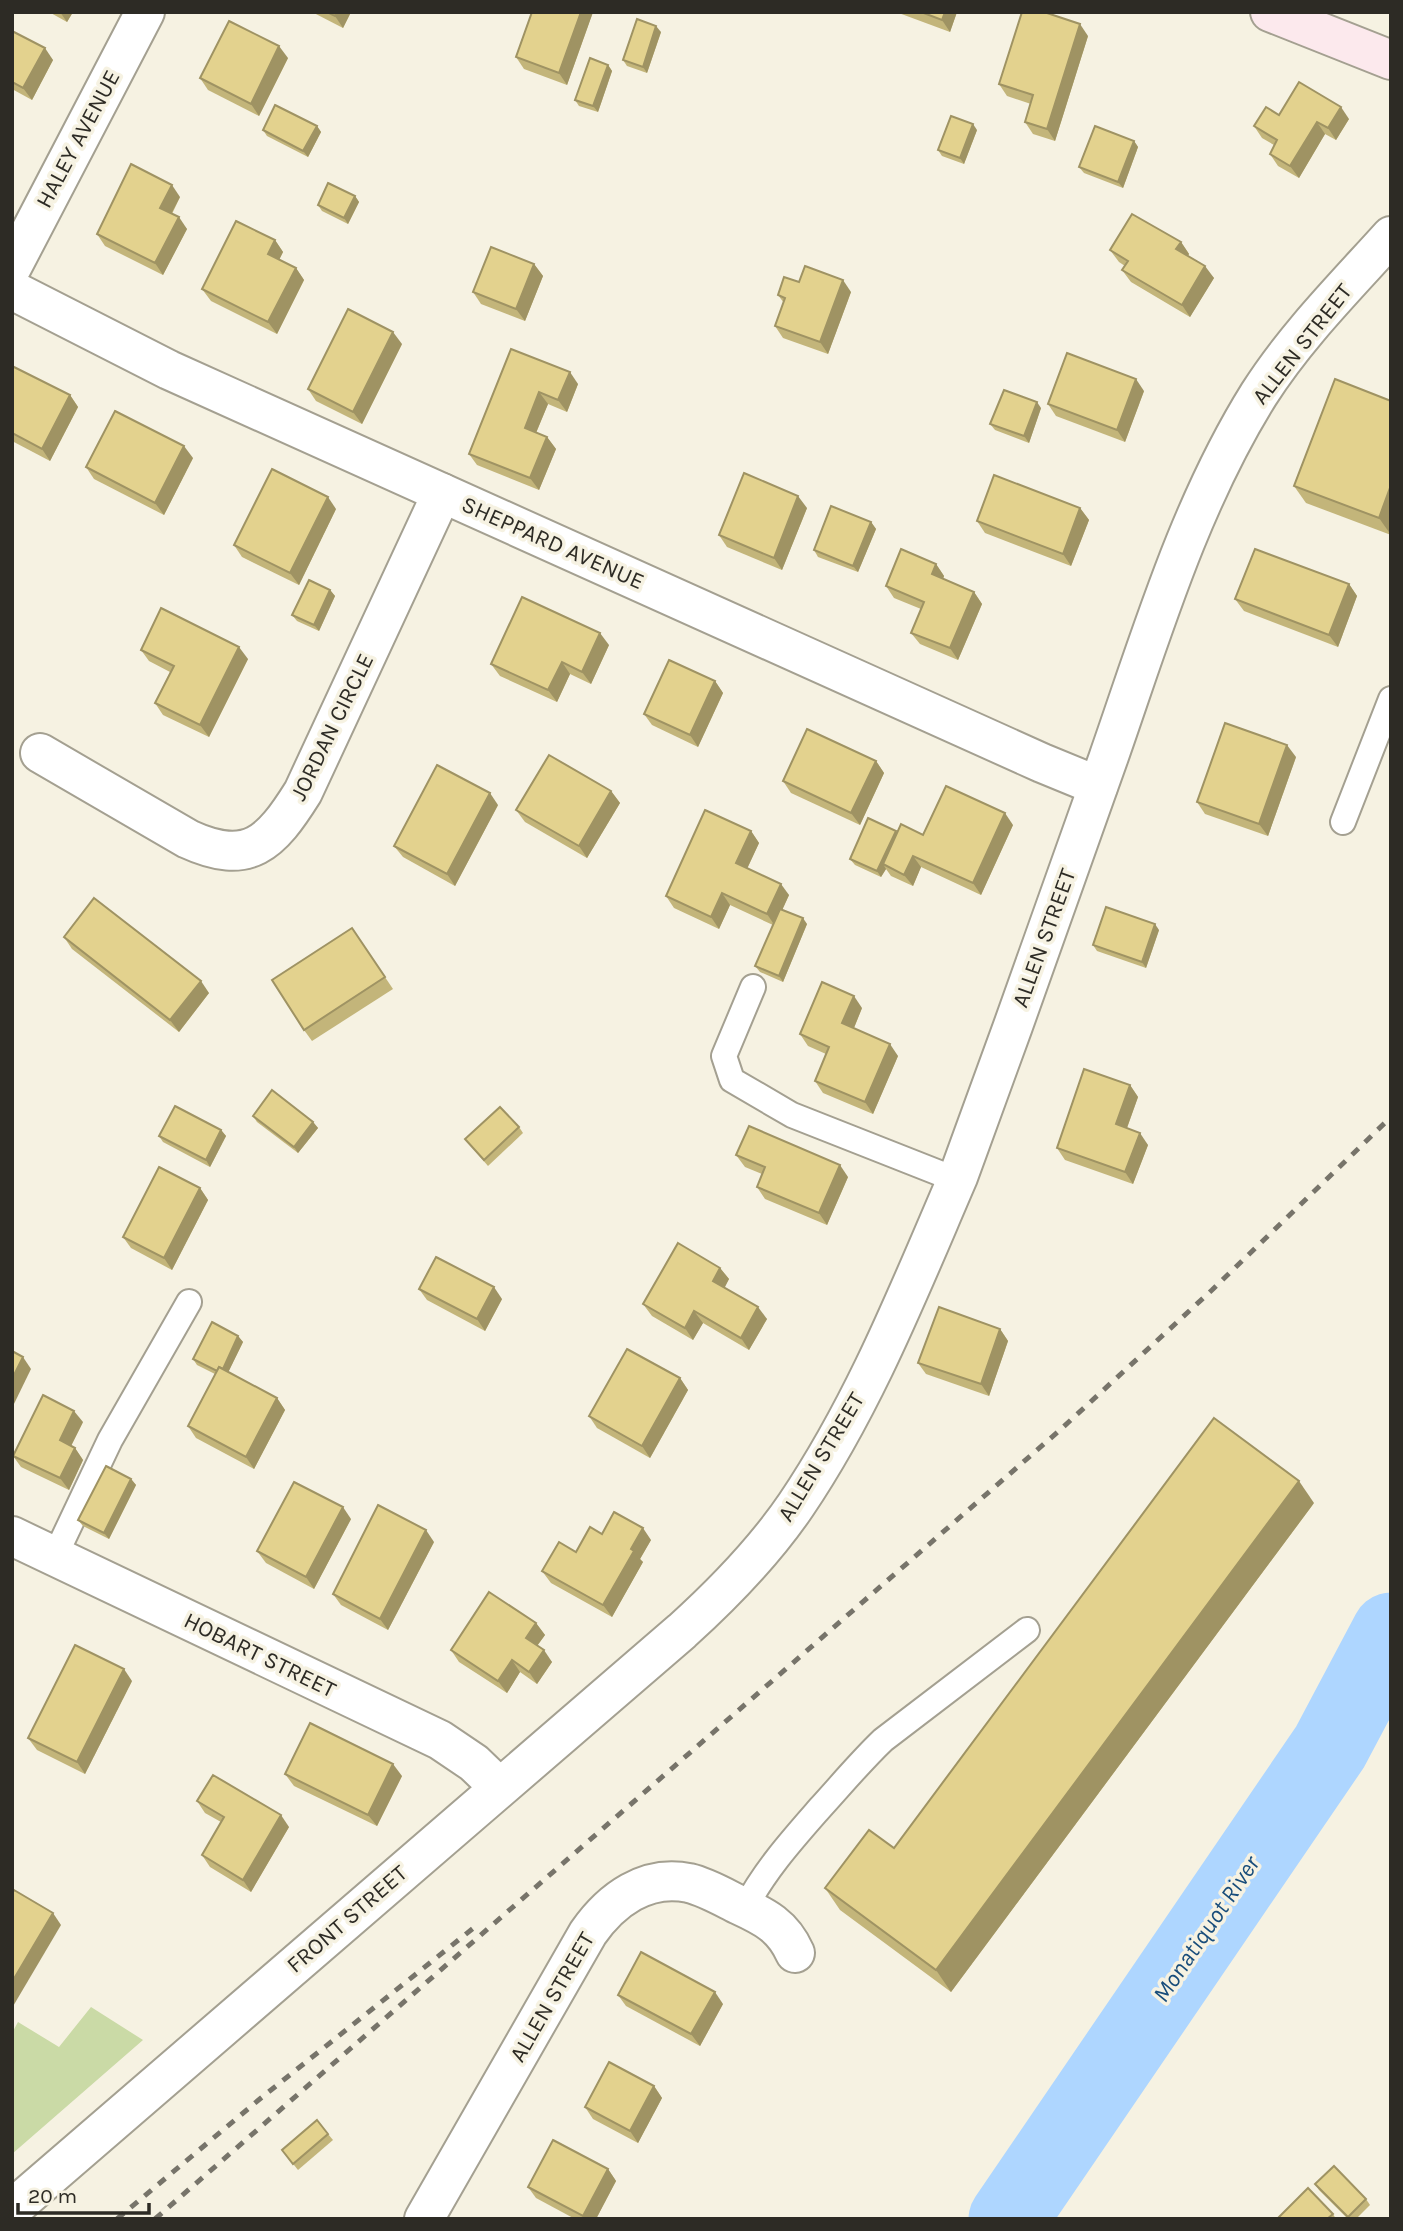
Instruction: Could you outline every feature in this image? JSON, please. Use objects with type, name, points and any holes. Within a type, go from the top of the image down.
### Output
[{"type":"street","name":"HALEY AVENUE","points":[[12,267],[145,12]]},
{"type":"street","points":[[1269,12],[1391,61]]},
{"type":"street","name":"ALLEN STREET","points":[[682,1631],[738,1577],[795,1507],[866,1383],[926,1256],[957,1180],[1172,577],[1202,503],[1240,428],[1284,359],[1391,236]]},
{"type":"street","name":"SHEPPARD AVENUE","points":[[12,290],[169,370],[1042,764],[1098,786]]},
{"type":"street","name":"JORDAN CIRCLE","points":[[40,753],[205,846],[235,852],[249,849],[264,841],[279,826],[303,792],[442,493]]},
{"type":"street","name":"HOBART STREET","points":[[12,1536],[440,1740],[474,1763],[499,1787]]},
{"type":"street","name":"FRONT STREET","points":[[12,2209],[682,1631]]},
{"type":"street","name":"ALLEN STREET","points":[[424,2219],[588,1933],[600,1916],[632,1891],[670,1881],[698,1886],[745,1908],[779,1928],[788,1938],[795,1953]]},
{"type":"lane","points":[[1343,822],[1391,699]]},
{"type":"lane","points":[[753,987],[723,1056],[732,1080],[792,1115],[957,1180]]},
{"type":"lane","points":[[55,1556],[110,1440],[189,1302]]},
{"type":"lane","points":[[745,1908],[767,1870],[867,1755],[1027,1630]]},
{"type":"green space","points":[[91,2007],[143,2040],[12,2154],[12,2033],[18,2022],[59,2047]]},
{"type":"building","points":[[532,12],[581,12],[559,73],[516,57]]},
{"type":"building","points":[[921,12],[945,12],[942,20]]},
{"type":"building","points":[[1022,12],[1044,12],[1080,24],[1047,129],[1025,122],[1033,95],[999,84]]},
{"type":"building","points":[[637,19],[656,26],[643,67],[623,60]]},
{"type":"building","points":[[229,21],[279,46],[251,104],[200,78]]},
{"type":"building","points":[[12,31],[45,48],[23,88],[12,82]]},
{"type":"building","points":[[590,58],[608,65],[593,106],[575,100]]},
{"type":"building","points":[[1299,82],[1341,107],[1328,128],[1317,122],[1290,166],[1270,154],[1277,140],[1254,126],[1266,107],[1279,115]]},
{"type":"building","points":[[275,105],[317,126],[303,151],[263,130]]},
{"type":"building","points":[[951,116],[973,124],[960,158],[938,150]]},
{"type":"building","points":[[1095,126],[1134,141],[1118,182],[1079,167]]},
{"type":"building","points":[[131,164],[172,185],[160,208],[179,217],[155,263],[97,234]]},
{"type":"building","points":[[328,183],[355,196],[344,218],[318,205]]},
{"type":"building","points":[[1132,214],[1181,242],[1176,249],[1205,266],[1182,305],[1122,270],[1128,261],[1110,250]]},
{"type":"building","points":[[236,221],[275,240],[268,254],[296,268],[268,322],[202,289]]},
{"type":"building","points":[[491,247],[534,264],[516,309],[473,292]]},
{"type":"building","points":[[805,266],[843,280],[820,342],[775,326],[785,298],[778,295],[784,277],[799,282]]},
{"type":"building","points":[[348,309],[393,332],[353,412],[308,389]]},
{"type":"building","points":[[511,349],[570,372],[558,400],[539,392],[525,428],[547,437],[530,478],[469,454]]},
{"type":"building","points":[[1067,353],[1136,379],[1117,430],[1048,404]]},
{"type":"building","points":[[12,366],[70,395],[42,449],[12,433]]},
{"type":"building","points":[[1335,379],[1391,401],[1391,485],[1379,518],[1294,486]]},
{"type":"building","points":[[1004,390],[1037,402],[1024,436],[990,424]]},
{"type":"building","points":[[115,411],[184,446],[155,503],[86,467]]},
{"type":"building","points":[[272,469],[328,497],[290,573],[234,545]]},
{"type":"building","points":[[744,473],[798,496],[774,558],[719,535]]},
{"type":"building","points":[[994,475],[1080,508],[1063,554],[977,521]]},
{"type":"building","points":[[831,506],[871,522],[853,566],[814,550]]},
{"type":"building","points":[[901,549],[936,564],[932,574],[974,592],[950,648],[911,633],[924,602],[886,586]]},
{"type":"building","points":[[1255,549],[1349,584],[1329,635],[1235,599]]},
{"type":"building","points":[[309,580],[330,590],[314,625],[292,615]]},
{"type":"building","points":[[522,597],[600,633],[582,672],[562,662],[548,690],[491,664]]},
{"type":"building","points":[[161,608],[239,647],[200,725],[155,703],[174,666],[141,650]]},
{"type":"building","points":[[669,660],[715,681],[690,735],[644,714]]},
{"type":"building","points":[[1225,723],[1287,745],[1259,824],[1197,802]]},
{"type":"building","points":[[807,729],[876,761],[851,813],[783,781]]},
{"type":"building","points":[[549,755],[611,791],[579,846],[516,810]]},
{"type":"building","points":[[437,765],[490,793],[447,874],[394,846]]},
{"type":"building","points":[[946,786],[1005,813],[973,883],[913,856],[904,875],[883,864],[901,824],[923,835]]},
{"type":"building","points":[[705,810],[751,831],[736,863],[781,884],[767,914],[722,893],[711,917],[666,896]]},
{"type":"building","points":[[868,818],[896,831],[877,871],[850,859]]},
{"type":"building","points":[[94,898],[201,981],[170,1020],[64,937]]},
{"type":"building","points":[[1106,907],[1155,924],[1142,962],[1093,945]]},
{"type":"building","points":[[780,909],[803,918],[779,976],[755,966]]},
{"type":"building","points":[[352,928],[385,977],[304,1030],[272,980]]},
{"type":"building","points":[[822,982],[854,996],[842,1023],[890,1044],[865,1102],[815,1081],[829,1047],[800,1034]]},
{"type":"building","points":[[1084,1069],[1130,1085],[1116,1124],[1140,1133],[1125,1172],[1057,1148]]},
{"type":"building","points":[[272,1090],[313,1122],[294,1147],[253,1116]]},
{"type":"building","points":[[175,1106],[221,1130],[206,1160],[159,1136]]},
{"type":"building","points":[[500,1107],[519,1127],[484,1160],[465,1139]]},
{"type":"building","points":[[749,1126],[840,1165],[819,1213],[757,1187],[765,1167],[736,1155]]},
{"type":"building","points":[[159,1167],[200,1188],[164,1258],[123,1237]]},
{"type":"building","points":[[678,1243],[720,1268],[713,1281],[758,1307],[741,1338],[694,1311],[685,1328],[643,1304]]},
{"type":"building","points":[[436,1257],[494,1287],[477,1319],[419,1289]]},
{"type":"building","points":[[939,1307],[1000,1329],[981,1384],[918,1363]]},
{"type":"building","points":[[212,1322],[238,1336],[223,1369],[219,1367],[217,1371],[193,1359]]},
{"type":"building","points":[[627,1349],[680,1378],[642,1446],[589,1416]]},
{"type":"building","points":[[12,1351],[23,1357],[12,1379]]},
{"type":"building","points":[[219,1367],[277,1398],[246,1457],[188,1426]]},
{"type":"building","points":[[43,1395],[74,1411],[60,1440],[75,1448],[60,1478],[13,1456]]},
{"type":"building","points":[[1214,1418],[1299,1481],[936,1970],[825,1888],[869,1830],[894,1848]]},
{"type":"building","points":[[106,1466],[131,1479],[104,1533],[78,1520]]},
{"type":"building","points":[[294,1482],[343,1507],[306,1577],[257,1551]]},
{"type":"building","points":[[378,1505],[426,1530],[380,1619],[333,1594]]},
{"type":"building","points":[[614,1512],[643,1528],[631,1549],[634,1551],[603,1605],[542,1571],[559,1542],[576,1552],[590,1527],[602,1534]]},
{"type":"building","points":[[489,1592],[536,1623],[526,1638],[544,1650],[529,1672],[512,1660],[498,1681],[451,1650]]},
{"type":"building","points":[[75,1645],[124,1669],[77,1762],[28,1738]]},
{"type":"building","points":[[310,1723],[393,1764],[368,1815],[285,1774]]},
{"type":"building","points":[[213,1775],[281,1815],[243,1880],[202,1855],[224,1817],[197,1801]]},
{"type":"building","points":[[14,1890],[53,1913],[12,1982],[12,1894]]},
{"type":"building","points":[[641,1952],[715,1992],[691,2034],[618,1995]]},
{"type":"building","points":[[609,2062],[654,2086],[630,2131],[585,2107]]},
{"type":"building","points":[[317,2120],[328,2134],[293,2164],[282,2150]]},
{"type":"building","points":[[553,2140],[608,2169],[583,2216],[528,2187]]},
{"type":"building","points":[[1334,2166],[1366,2199],[1348,2217],[1315,2184]]},
{"type":"building","points":[[1308,2188],[1333,2214],[1327,2219],[1277,2219]]},
{"type":"waterway","name":"Monatiquot River","points":[[1008,2219],[1330,1747],[1391,1632]]},
{"type":"railway","points":[[155,2219],[1060,1430],[1212,1290],[1391,1117]]},
{"type":"railway","points":[[117,2219],[261,2098],[476,1926]]}]
